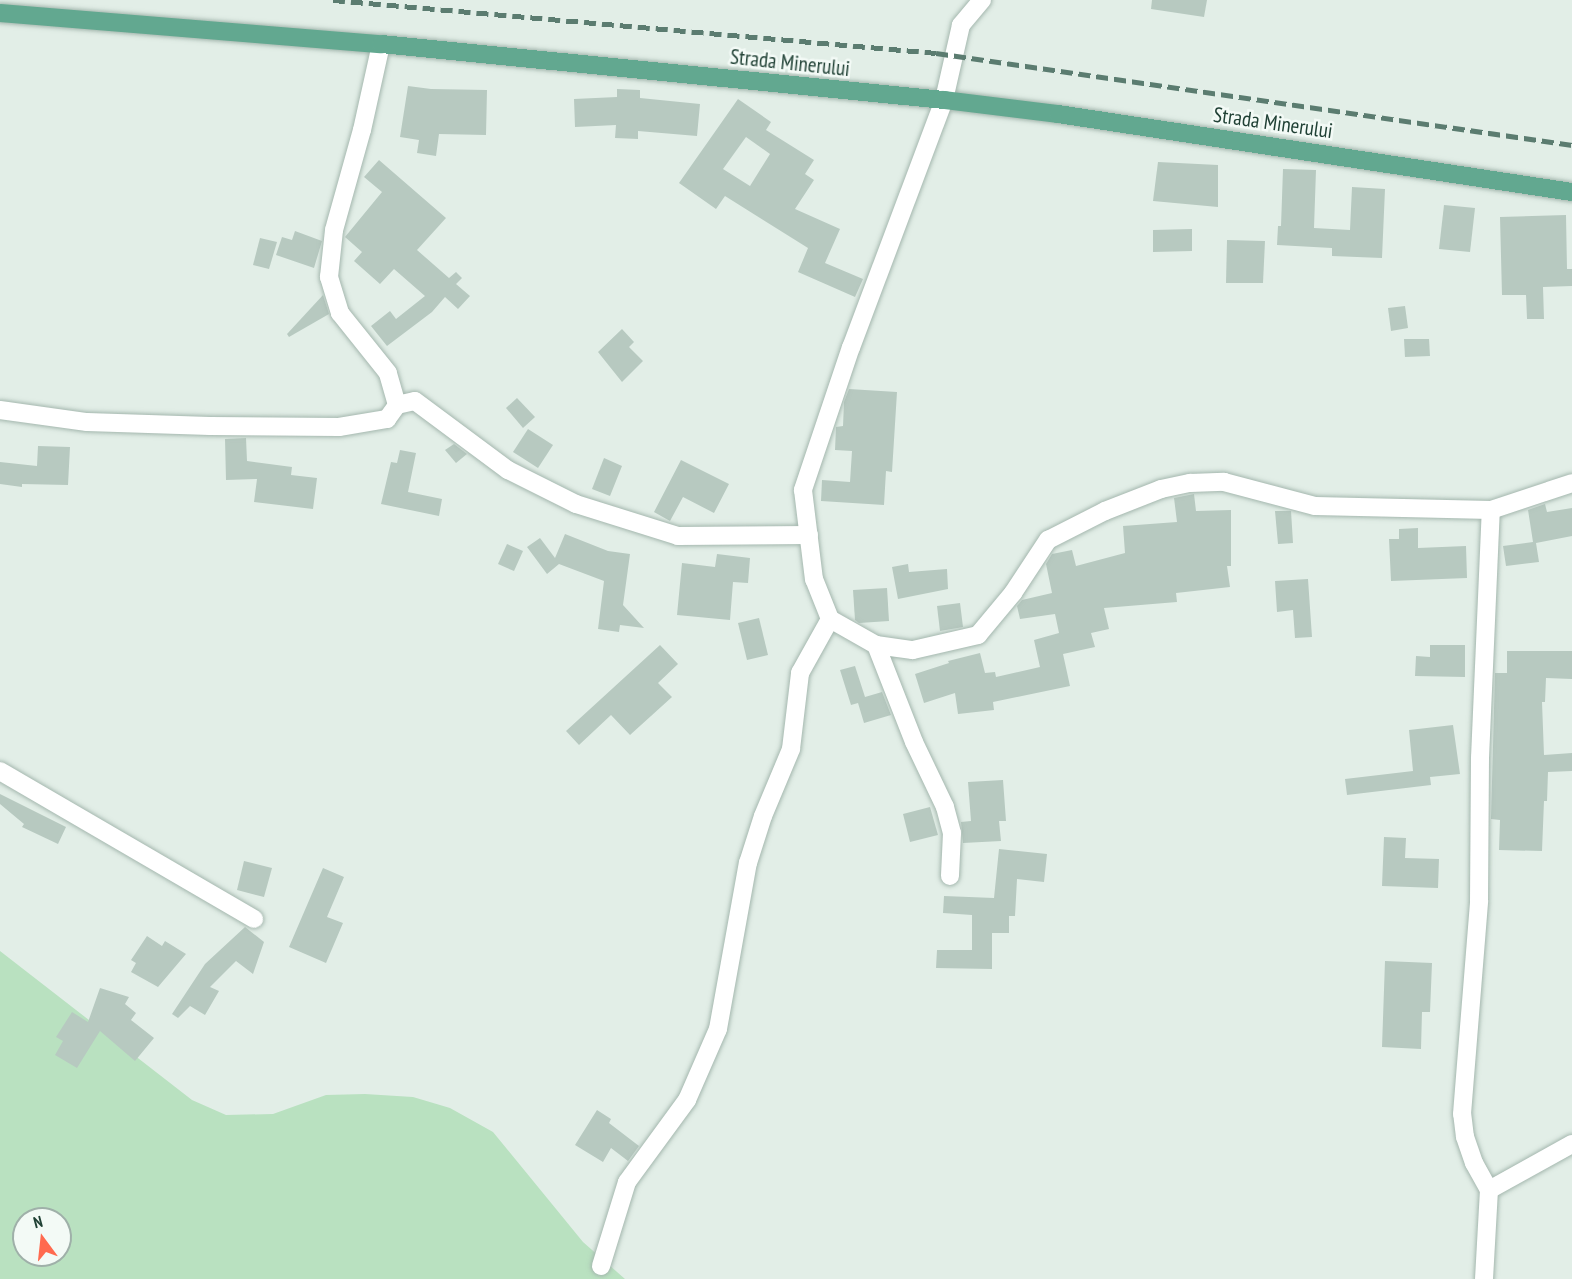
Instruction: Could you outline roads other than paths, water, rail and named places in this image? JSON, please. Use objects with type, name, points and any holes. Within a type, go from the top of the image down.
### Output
[{"type":"main road","name":"Strada Minerului","points":[[0,13],[381,44],[944,100],[1069,116],[1572,192]]},
{"type":"street","points":[[982,0],[961,25],[944,100],[851,347],[803,490],[814,579],[830,619],[876,645],[913,650],[978,635],[1013,592],[1047,540],[1105,511],[1171,487],[1190,483],[1224,482],[1315,506],[1491,510],[1572,483]]},
{"type":"street","points":[[381,44],[362,130],[334,230],[329,277],[340,313],[388,373],[397,405]]},
{"type":"street","points":[[0,410],[87,422],[339,428],[387,419],[397,405],[415,401],[508,470],[576,504],[678,536],[809,535]]},
{"type":"street","points":[[1484,1279],[1489,1190],[1474,1163],[1465,1137],[1462,1105],[1479,901],[1481,727],[1491,510]]},
{"type":"street","points":[[601,1266],[627,1182],[687,1100],[718,1029],[748,863],[763,816],[790,748],[800,673],[830,619]]},
{"type":"street","points":[[876,645],[914,742],[945,807],[952,833],[950,876]]},
{"type":"street","points":[[0,771],[254,919]]},
{"type":"street","points":[[1489,1190],[1572,1144]]},
{"type":"railway","points":[[333,0],[936,53],[1572,145]]}]
